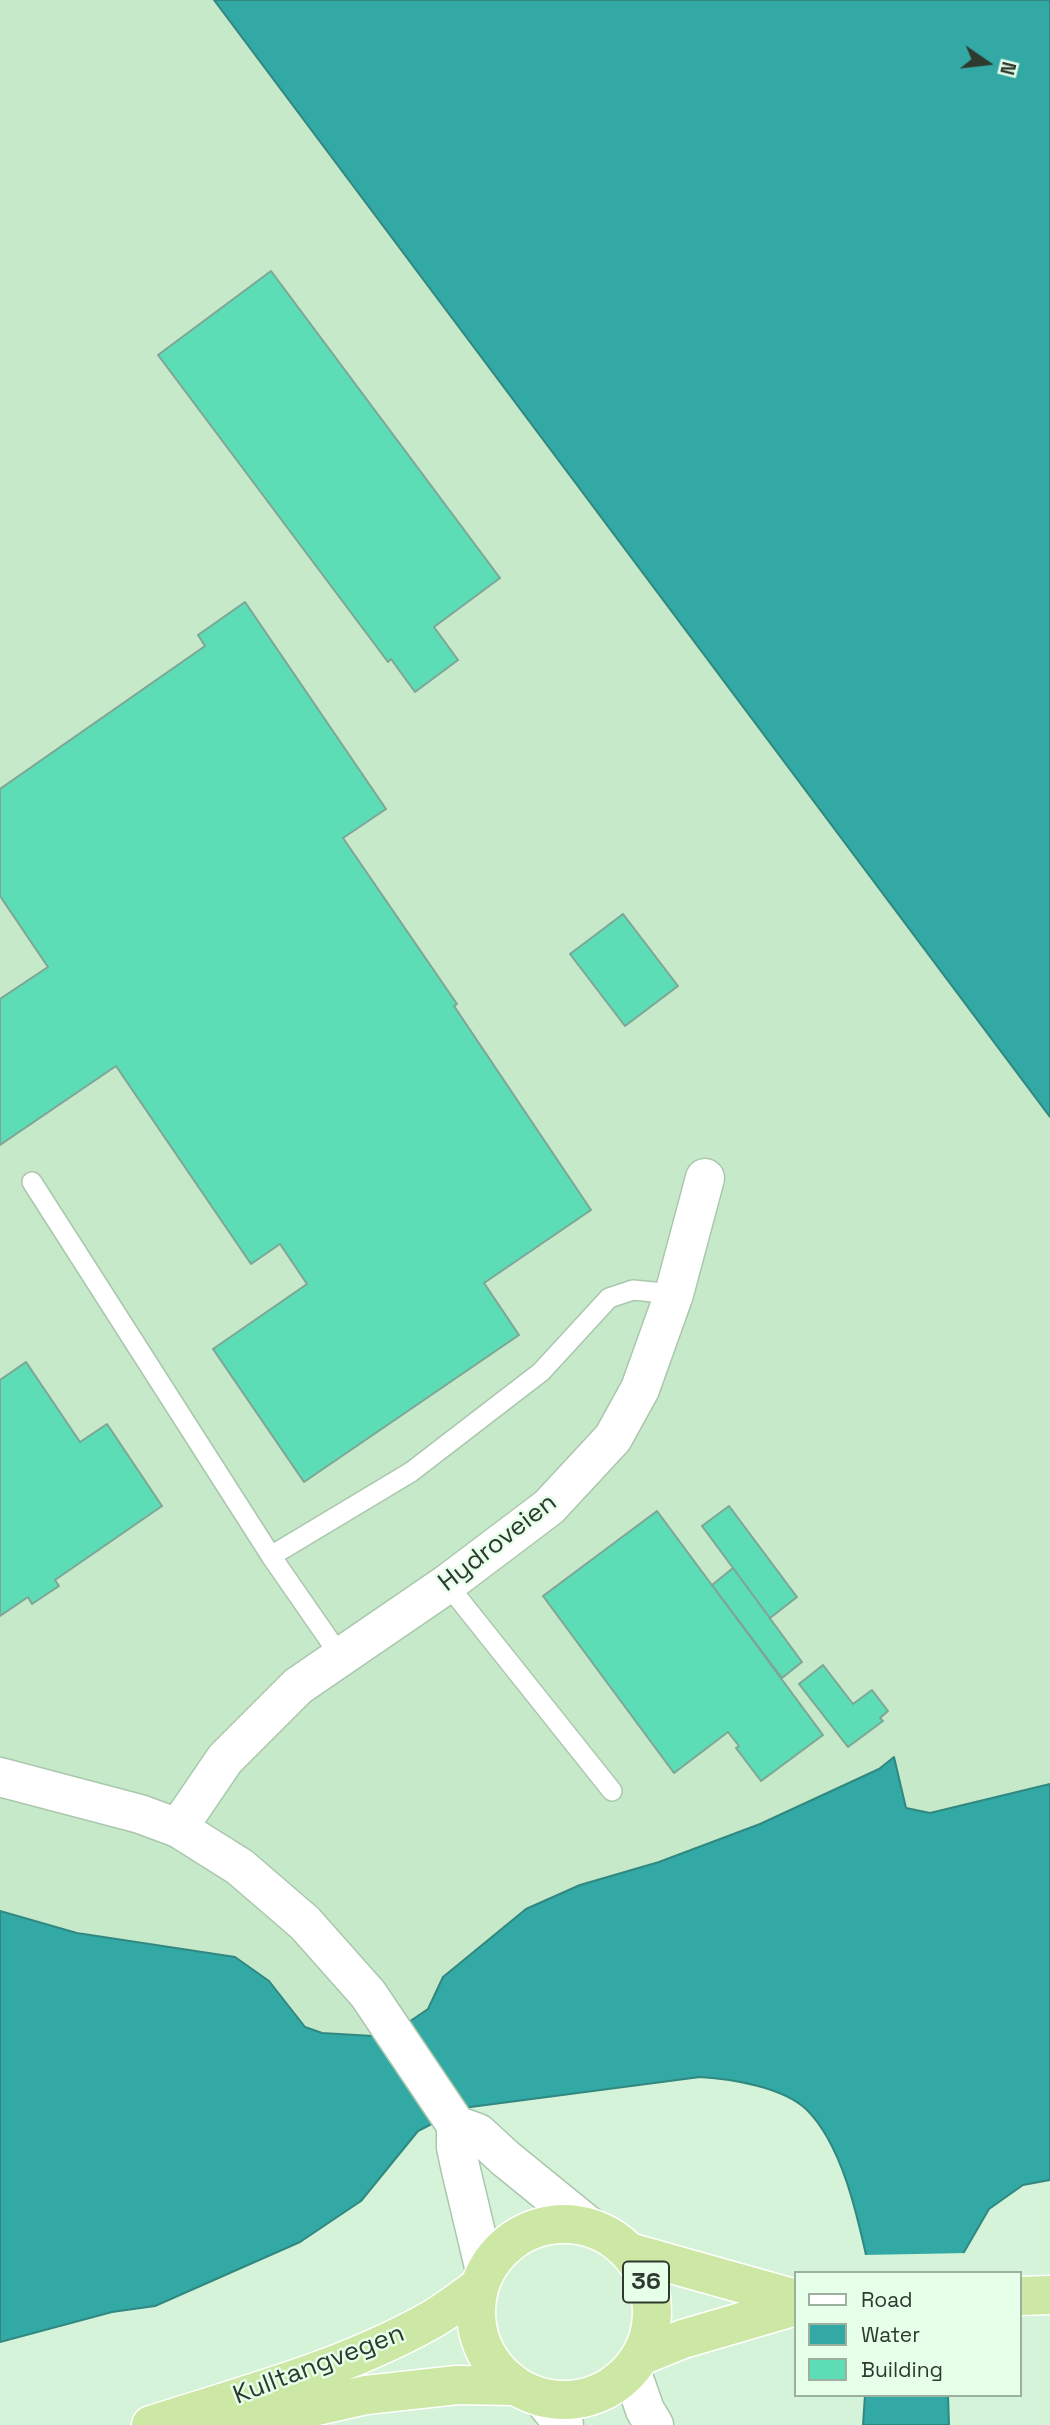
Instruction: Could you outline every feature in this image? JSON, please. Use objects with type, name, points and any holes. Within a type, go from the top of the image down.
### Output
[{"type":"highway","name":"36","points":[[482,2279],[500,2251],[519,2236],[542,2226],[567,2224],[591,2228],[611,2237],[629,2252],[644,2275],[652,2302],[651,2330],[636,2363]]},
{"type":"highway","name":"36","points":[[629,2252],[794,2298]]},
{"type":"highway","points":[[482,2279],[475,2315],[481,2343],[494,2367],[540,2403]]},
{"type":"highway","name":"Kulltangvegen","points":[[152,2425],[268,2388],[361,2354],[432,2320],[482,2279]]},
{"type":"highway","points":[[1022,2296],[1050,2295]]},
{"type":"highway","name":"36","points":[[540,2403],[590,2397],[612,2386],[636,2363],[682,2339],[794,2307]]},
{"type":"highway","name":"Kulltangvegen","points":[[232,2425],[366,2395],[457,2385],[540,2403]]},
{"type":"street","name":"Hydroveien","points":[[178,1828],[225,1759],[298,1686],[447,1584],[549,1507],[613,1438],[640,1389],[674,1294],[705,1178]]},
{"type":"street","points":[[0,1777],[140,1814],[178,1828],[240,1867],[304,1923],[368,1994],[456,2125],[456,2147],[482,2279]]},
{"type":"street","points":[[456,2125],[478,2133],[591,2228]]},
{"type":"street","points":[[636,2363],[645,2410],[654,2425]]},
{"type":"lane","points":[[32,1182],[271,1556],[341,1657]]},
{"type":"lane","points":[[271,1556],[411,1472],[541,1371],[609,1298],[632,1290],[674,1294]]},
{"type":"lane","points":[[447,1584],[612,1791]]},
{"type":"shaded area","points":[[0,0],[214,0],[1050,1117],[1050,1784],[930,1813],[906,1808],[894,1757],[880,1769],[760,1824],[659,1862],[580,1885],[443,1977],[428,2009],[400,2028],[373,2036],[322,2033],[305,2027],[269,1981],[0,1911]]},
{"type":"water","points":[[214,0],[1050,0],[1050,1117]]},
{"type":"water","points":[[894,1757],[906,1808],[930,1813],[1050,1784],[1050,2180],[1023,2185],[989,2209],[960,2259],[870,2271],[855,2209],[840,2164],[819,2125],[806,2109],[796,2101],[770,2090],[741,2082],[700,2077],[463,2108],[418,2131],[361,2201],[300,2242],[155,2306],[112,2312],[0,2342],[0,1911],[77,1933],[235,1957],[269,1981],[305,2027],[322,2033],[373,2036],[400,2028],[428,2009],[443,1977],[526,1909],[580,1885],[659,1862],[760,1824],[879,1769]]},
{"type":"water","points":[[865,2397],[948,2397],[949,2425],[863,2425]]},
{"type":"pier","points":[[968,2253],[962,2271],[867,2271],[863,2255]]},
{"type":"building","points":[[271,271],[500,578],[434,627],[458,660],[415,692],[391,659],[388,662],[158,355]]},
{"type":"building","points":[[245,602],[386,809],[343,838],[457,1004],[454,1006],[591,1210],[484,1283],[519,1335],[304,1482],[213,1349],[307,1284],[280,1244],[251,1264],[116,1066],[0,1145],[0,999],[48,967],[0,896],[0,789],[205,646],[198,635]]},
{"type":"building","points":[[623,914],[678,986],[625,1026],[570,954]]},
{"type":"building","points":[[26,1362],[80,1442],[107,1424],[162,1506],[55,1580],[59,1586],[32,1604],[28,1597],[0,1616],[0,1380]]},
{"type":"building","points":[[729,1506],[797,1597],[770,1618],[702,1526]]},
{"type":"building","points":[[657,1511],[823,1735],[761,1781],[736,1748],[739,1746],[728,1732],[674,1773],[543,1596]]},
{"type":"building","points":[[733,1568],[802,1662],[782,1678],[712,1585]]},
{"type":"building","points":[[823,1665],[853,1704],[872,1690],[888,1711],[880,1718],[883,1721],[848,1747],[799,1684]]}]
